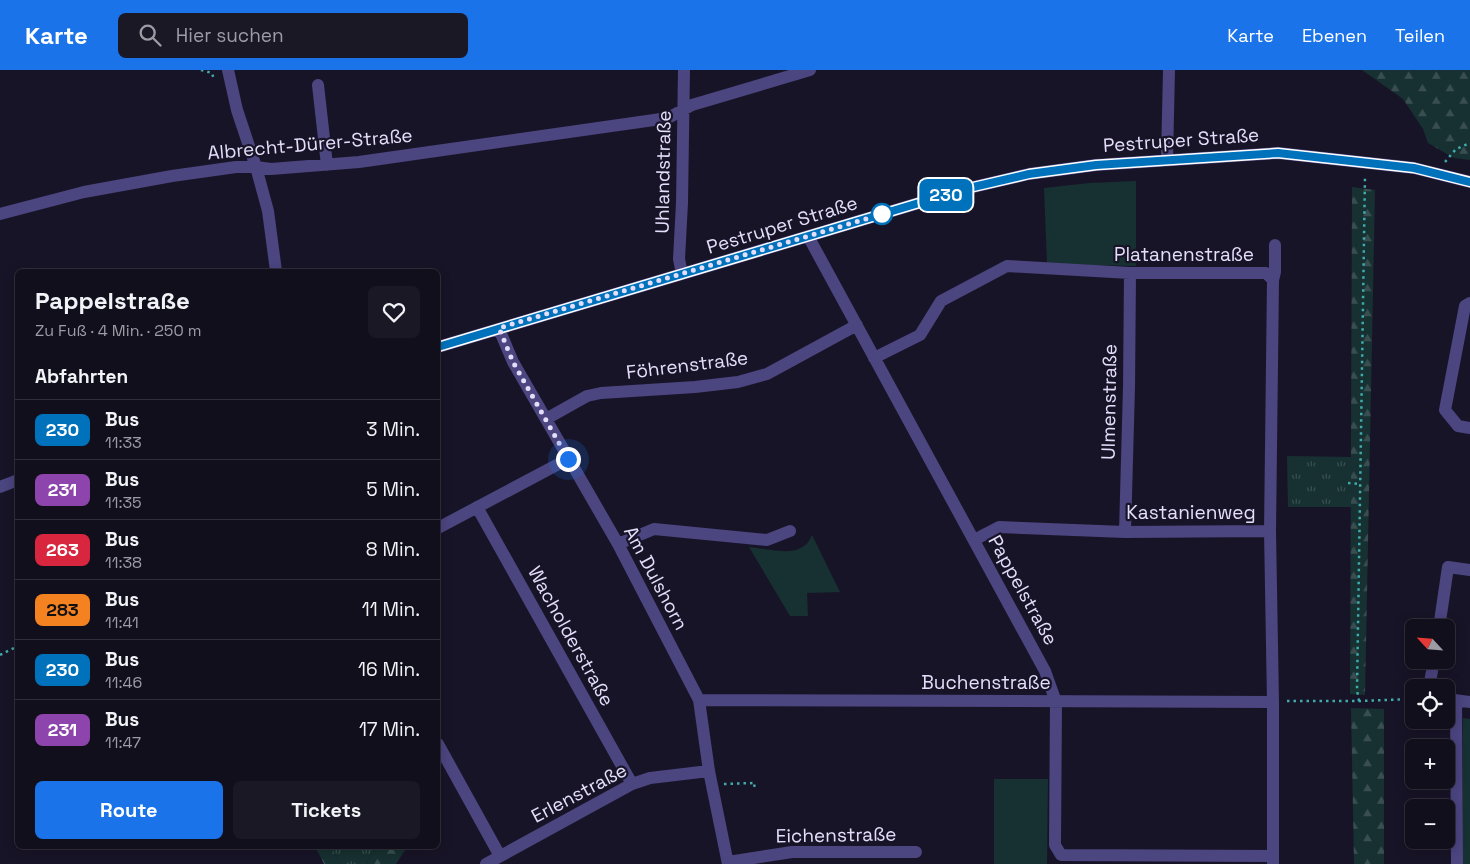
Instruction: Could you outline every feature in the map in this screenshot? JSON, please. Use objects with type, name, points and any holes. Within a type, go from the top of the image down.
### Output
[{"type":"street","points":[[228,70],[237,110],[268,211],[276,269]]},
{"type":"street","name":"Uhlandstraße","points":[[682,274],[679,259],[682,203],[684,70]]},
{"type":"street","name":"Albrecht-Dürer-Straße","points":[[0,214],[84,192],[172,176],[236,167],[271,169],[359,162],[668,118],[692,105],[810,70]]},
{"type":"street","points":[[1167,159],[1169,70]]},
{"type":"street","points":[[318,85],[328,164]]},
{"type":"street","name":"Pestruper Straße","points":[[440,346],[969,188],[1029,174],[1096,165],[1167,159],[1278,153],[1365,161],[1414,168],[1470,182]]},
{"type":"street","name":"Pappelstraße","points":[[808,236],[1045,671],[1056,702],[1055,846],[1061,855],[1273,860]]},
{"type":"street","points":[[1274,280],[1275,245]]},
{"type":"street","name":"Platanenstraße","points":[[874,358],[920,335],[941,300],[1007,266],[1130,273],[1266,273],[1274,280],[1270,531]]},
{"type":"street","name":"Ulmenstraße","points":[[1125,532],[1130,273]]},
{"type":"street","points":[[1470,303],[1465,306],[1445,410],[1458,426],[1470,428]]},
{"type":"street","name":"Föhrenstraße","points":[[546,419],[587,396],[601,393],[695,387],[738,382],[768,374],[857,325]]},
{"type":"street","name":"Am Dulshorn","points":[[499,328],[513,362],[618,544],[699,700],[709,771],[728,863]]},
{"type":"street","points":[[440,527],[568,459]]},
{"type":"street","points":[[0,487],[15,481]]},
{"type":"street","name":"Wacholderstraße","points":[[477,507],[632,784]]},
{"type":"street","name":"Kastanienweg","points":[[974,540],[999,527],[1125,532],[1270,531],[1273,860]]},
{"type":"street","points":[[618,544],[654,529],[767,540],[790,531]]},
{"type":"street","points":[[1440,619],[1448,567],[1470,570]]},
{"type":"street","name":"Buchenstraße","points":[[699,700],[1273,702]]},
{"type":"street","points":[[1455,700],[1470,702]]},
{"type":"street","points":[[1452,729],[1457,864]]},
{"type":"street","points":[[440,748],[500,856]]},
{"type":"street","name":"Erlenstraße","points":[[486,864],[632,784],[650,778],[709,771]]},
{"type":"street","name":"Eichenstraße","points":[[728,863],[792,852],[916,852]]},
{"type":"path","points":[[201,70],[212,73],[214,80]]},
{"type":"path","points":[[1445,162],[1456,149],[1470,143]]},
{"type":"path","points":[[1359,701],[1357,690],[1359,484],[1365,161]]},
{"type":"path","points":[[1348,483],[1359,484]]},
{"type":"path","points":[[0,655],[15,648]]},
{"type":"path","points":[[1273,702],[1293,700],[1405,699]]},
{"type":"path","points":[[713,788],[722,784],[755,783],[754,786]]},
{"type":"green space","points":[[1362,70],[1470,70],[1470,160],[1454,158],[1428,143],[1423,129],[1403,99]]},
{"type":"green space","points":[[1136,181],[1136,266],[1047,264],[1044,188],[1089,183]]},
{"type":"green space","points":[[1352,187],[1375,190],[1365,695],[1350,694]]},
{"type":"green space","points":[[1287,456],[1351,457],[1351,507],[1288,507]]},
{"type":"green space","points":[[812,535],[840,592],[807,593],[808,616],[790,616],[749,547],[776,551],[794,550],[808,543]]},
{"type":"green space","points":[[1351,708],[1384,709],[1384,864],[1354,864]]},
{"type":"green space","points":[[1463,718],[1470,719],[1470,864],[1463,864]]},
{"type":"green space","points":[[994,779],[1048,779],[1047,864],[994,864]]},
{"type":"green space","points":[[316,849],[332,849],[340,864],[324,864]]},
{"type":"green space","points":[[332,849],[376,849],[367,861],[368,864],[340,864]]},
{"type":"green space","points":[[376,849],[406,849],[396,864],[368,864],[367,861]]},
{"type":"bus line","name":"230","points":[[440,346],[969,188],[1029,174],[1096,165],[1167,159],[1278,153],[1365,161],[1414,168],[1470,182]]},
{"type":"route","points":[[568,459],[513,362],[499,328],[886,213],[882,214]]}]
